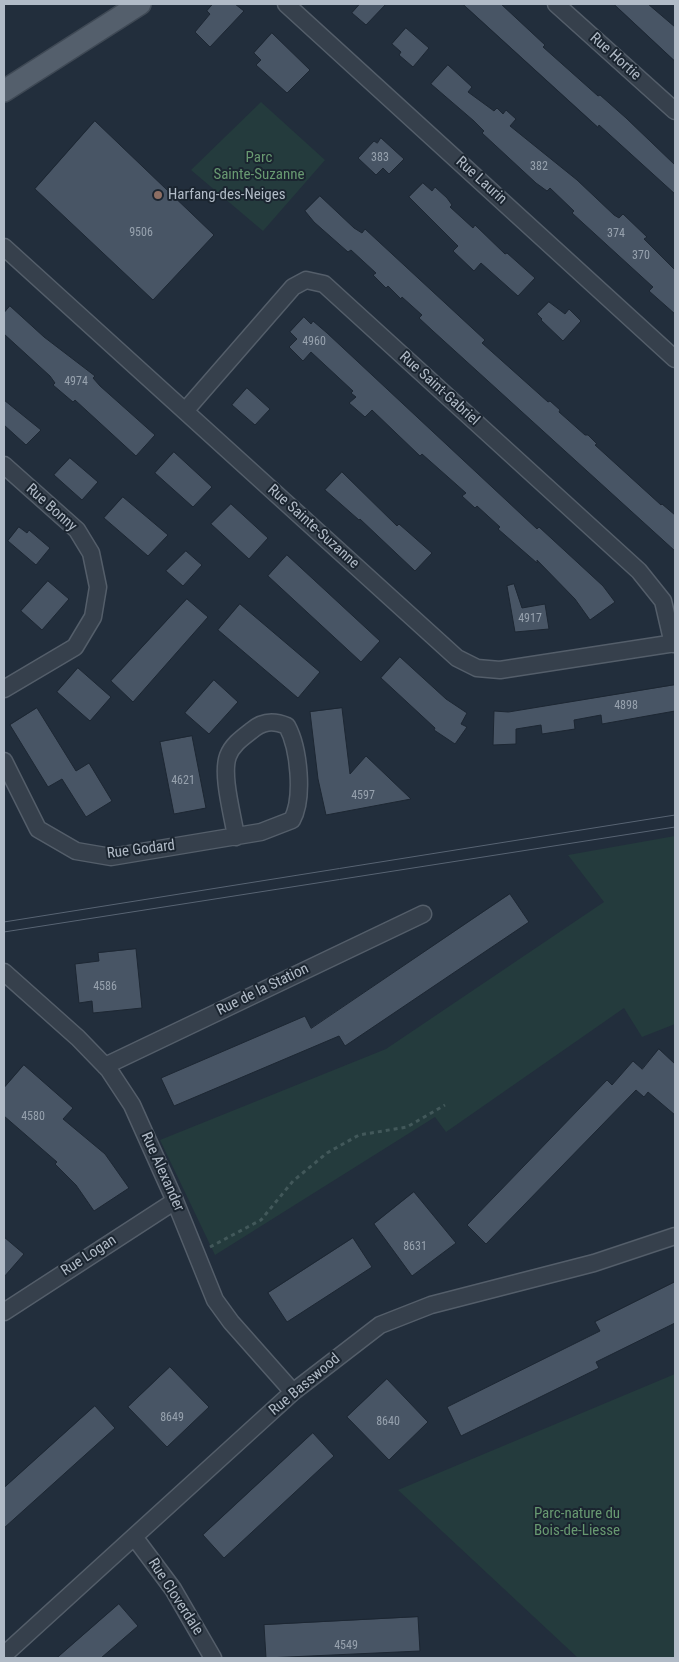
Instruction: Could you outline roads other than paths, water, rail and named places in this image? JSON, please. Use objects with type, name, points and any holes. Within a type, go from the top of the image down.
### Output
[{"type":"main road","points":[[4,91],[140,4]]},
{"type":"street","name":"Rue Laurin","points":[[286,4],[675,358]]},
{"type":"street","name":"Rue Hortie","points":[[556,4],[675,111]]},
{"type":"street","name":"Rue Sainte-Suzanne","points":[[4,247],[458,658],[477,668],[500,670],[674,643]]},
{"type":"street","name":"Rue Saint-Gabriel","points":[[185,411],[293,287],[306,280],[324,284],[639,571],[663,601],[674,643]]},
{"type":"street","name":"Rue Bonny","points":[[4,465],[77,530],[91,553],[98,588],[93,618],[75,647],[4,689]]},
{"type":"street","name":"Rue Godard","points":[[4,761],[38,829],[76,851],[110,857],[236,837],[280,827],[292,820],[298,809],[299,780],[291,733],[286,726],[277,722],[268,722],[256,726],[237,742],[229,754],[226,763],[226,776],[236,837]]},
{"type":"street","name":"Rue de la Station","points":[[105,1066],[422,914]]},
{"type":"street","name":"Rue Alexander","points":[[4,972],[78,1038],[105,1066],[132,1105],[175,1201],[215,1300],[231,1322],[293,1392]]},
{"type":"street","name":"Rue Logan","points":[[4,1312],[175,1201]]},
{"type":"street","name":"Rue Basswood","points":[[4,1655],[135,1538],[293,1392],[380,1324],[431,1304],[594,1263],[675,1236]]},
{"type":"street","name":"Rue Cloverdale","points":[[135,1538],[173,1589],[213,1658]]},
{"type":"tram line","points":[[4,922],[675,815]]},
{"type":"tram line","points":[[4,932],[675,827]]},
{"type":"place","name":"Harfang-des-Neiges","points":[[158,195]]},
{"type":"park label","name":"Parc Sainte-Suzanne","points":[[259,166]]},
{"type":"park label","name":"Parc-nature du Bois-de-Liesse","points":[[577,1522]]}]
